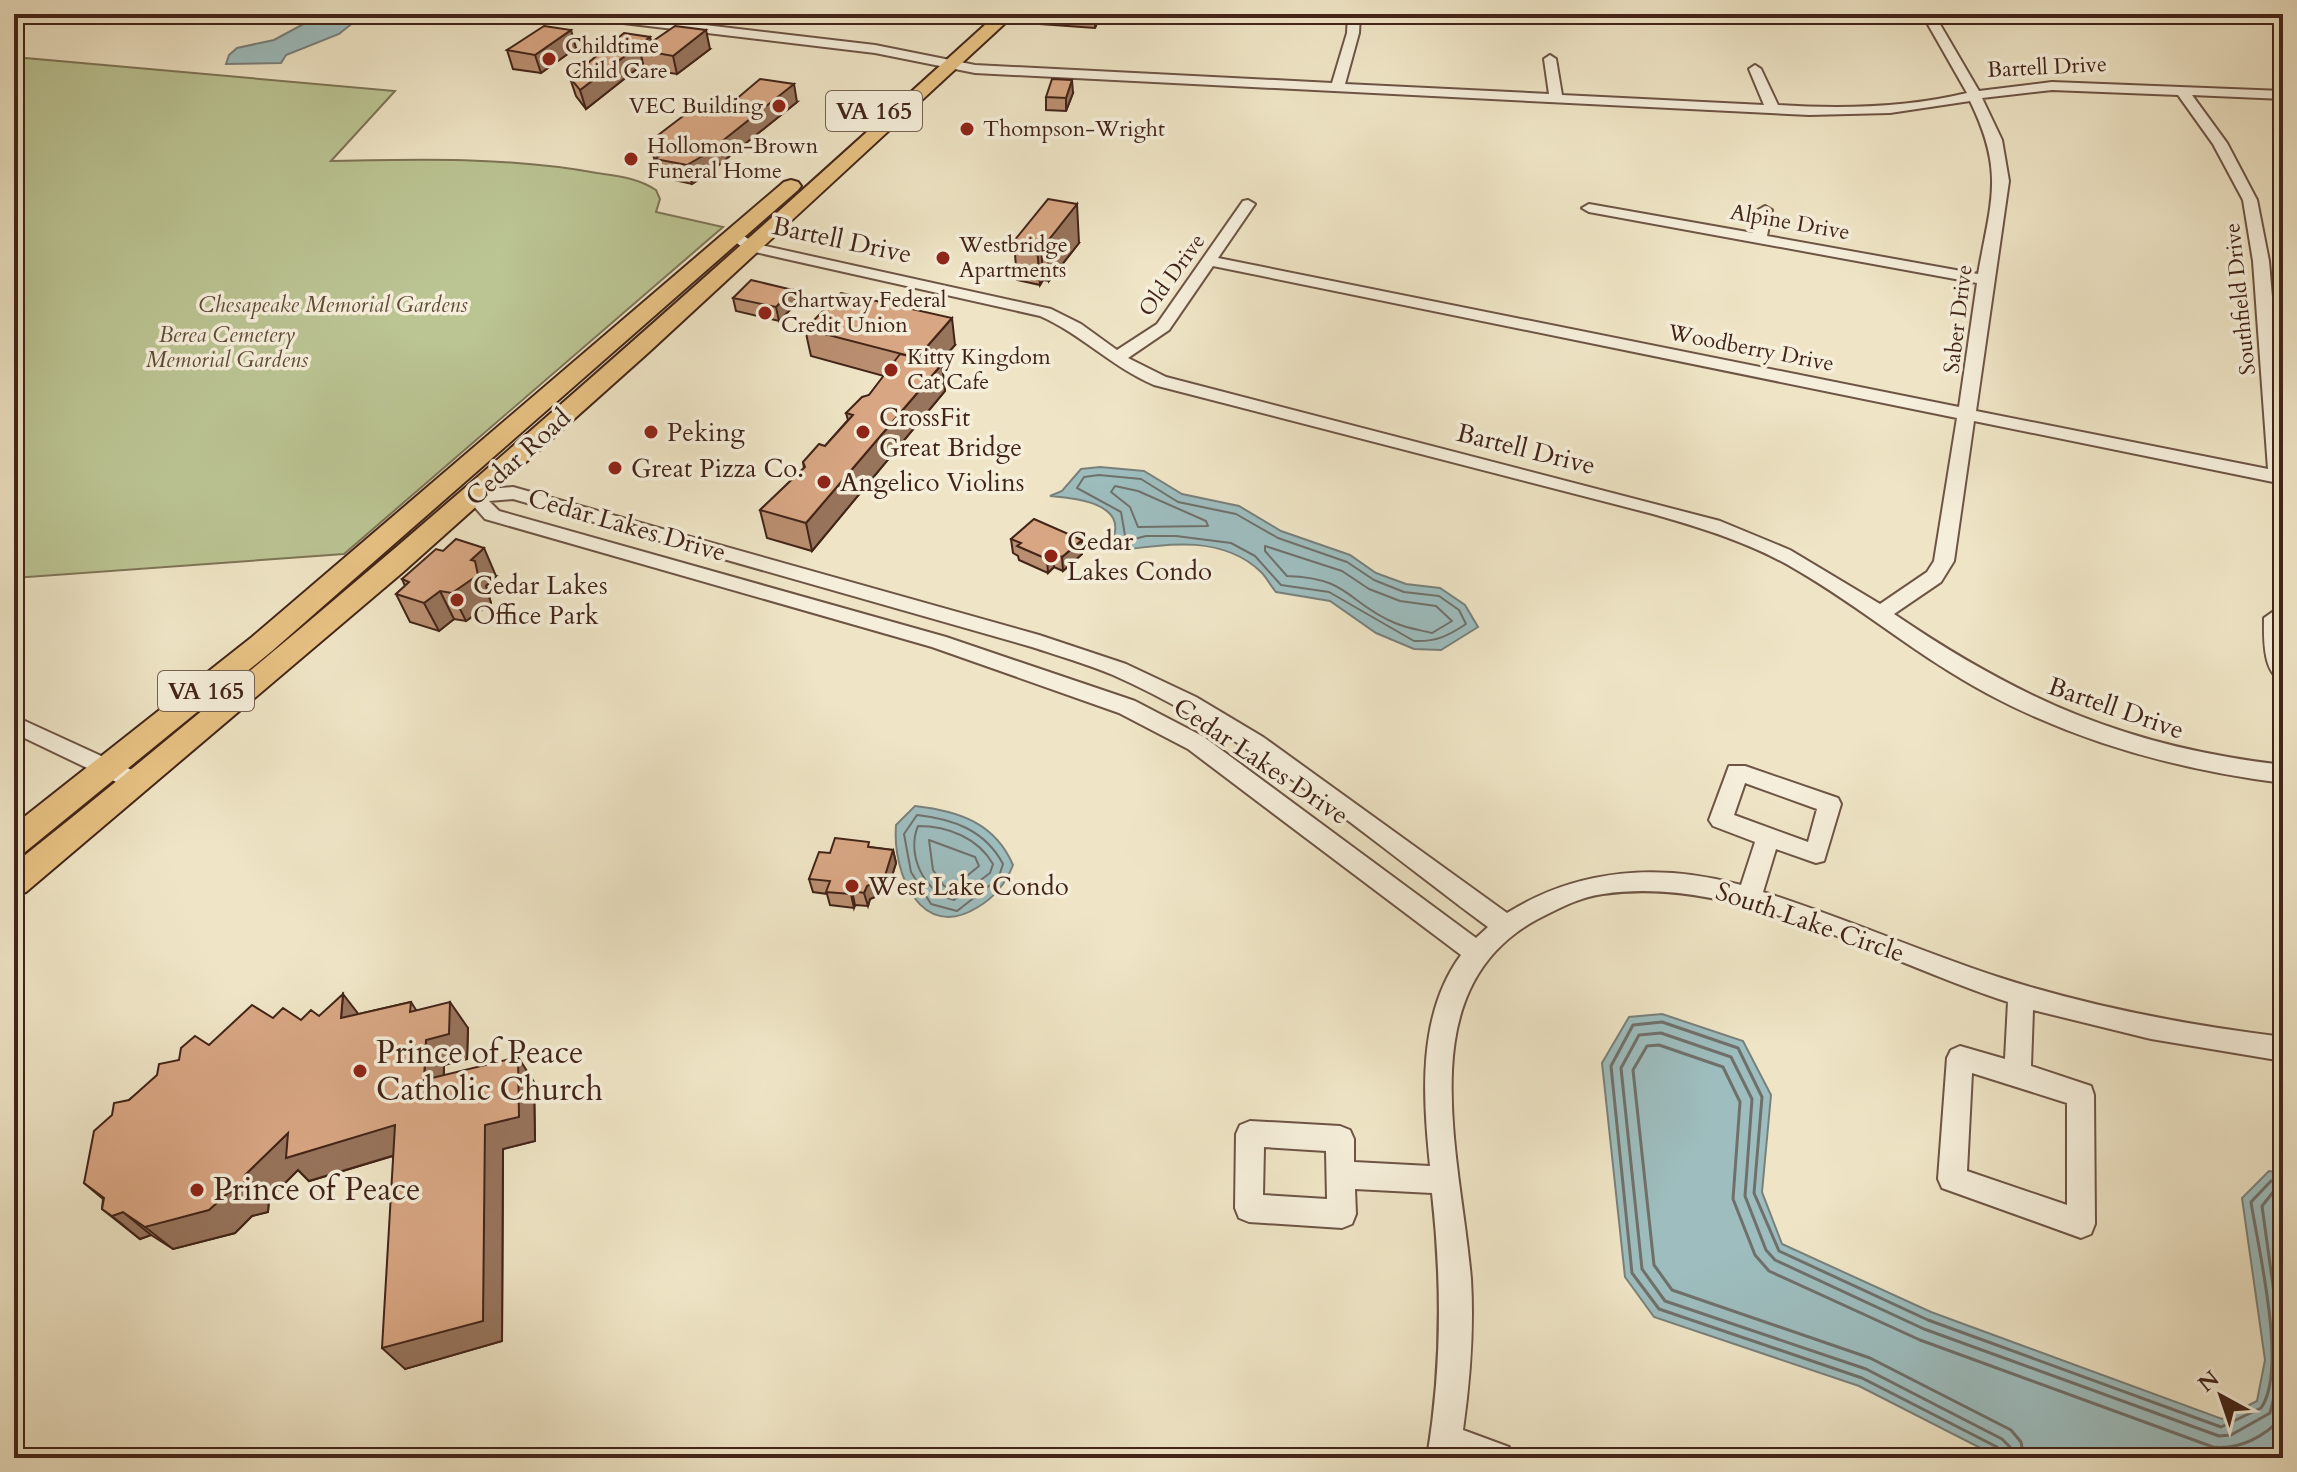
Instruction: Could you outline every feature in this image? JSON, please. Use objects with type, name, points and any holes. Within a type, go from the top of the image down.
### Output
[{"type":"main road","name":"Cedar Road","points":[[943,61],[983,14]]},
{"type":"main road","name":"Cedar Road","points":[[14,883],[139,783],[474,496],[742,241],[943,61],[1007,14]]},
{"type":"main road","name":"Cedar Road","points":[[14,843],[109,769],[393,533],[621,332],[742,241]]},
{"type":"main road","points":[[393,533],[474,496],[469,487],[478,473],[588,375],[621,332]]},
{"type":"street","name":"Bartell Drive","points":[[581,14],[1002,71],[1338,85],[1773,109],[1854,111],[1939,103],[2052,86],[2283,95]]},
{"type":"street","points":[[1338,85],[1353,33],[1354,14]]},
{"type":"street","name":"Saber Drive","points":[[1880,614],[1941,569],[1983,308],[1982,279],[1998,211],[2001,163],[1994,136],[1928,14]]},
{"type":"street","points":[[1550,59],[1556,97]]},
{"type":"street","points":[[1755,69],[1773,109]]},
{"type":"street","name":"Southfield Drive","points":[[2181,90],[2220,143],[2250,200],[2261,261],[2281,477]]},
{"type":"street","name":"Old Drive","points":[[1118,357],[1163,327],[1248,204]]},
{"type":"street","name":"Alpine Drive","points":[[1589,208],[1982,279]]},
{"type":"street","points":[[1759,238],[1765,210]]},
{"type":"street","name":"Bartell Drive","points":[[742,241],[1045,312],[1070,322],[1138,372],[1160,381],[1694,519],[1799,562],[1958,667],[2044,713],[2181,759],[2283,774]]},
{"type":"street","name":"Woodberry Drive","points":[[1209,261],[2281,477]]},
{"type":"street","name":"Cedar Lakes Drive","points":[[474,496],[513,493],[1039,642],[1119,669],[1188,703],[1255,743],[1506,926]]},
{"type":"street","name":"Cedar Lakes Drive","points":[[474,496],[492,515],[939,642],[1127,707],[1196,743],[1476,952]]},
{"type":"street","points":[[2274,618],[2274,645],[2283,673]]},
{"type":"street","points":[[14,724],[139,783]]},
{"type":"street","points":[[1737,772],[1830,804],[1816,854],[1768,837],[1721,820],[1737,772]]},
{"type":"street","points":[[1750,895],[1768,837]]},
{"type":"street","name":"South Lake Circle","points":[[1445,1449],[1453,1389],[1456,1285],[1439,1054],[1448,1006],[1476,952],[1537,905],[1615,882],[1667,880],[1724,888],[2021,995],[2181,1034],[2283,1049]]},
{"type":"street","points":[[2017,1074],[2021,995]]},
{"type":"street","points":[[1960,1058],[2017,1074],[2081,1095],[2081,1224],[1952,1179],[1960,1058]]},
{"type":"street","points":[[1340,1175],[1447,1180]]},
{"type":"street","points":[[1445,1449],[1498,1458]]},
{"type":"green space","name":"Berea Cemetery Memorial Gardens","points":[[14,57],[395,91],[331,161],[498,162],[613,175],[635,180],[656,190],[660,199],[656,212],[723,227],[344,554],[14,578]]},
{"type":"water","points":[[322,14],[364,14],[339,34],[286,55],[281,63],[226,64],[229,55],[237,48],[274,40]]},
{"type":"water","points":[[1100,467],[1144,471],[1182,494],[1239,506],[1281,531],[1350,555],[1376,573],[1406,584],[1440,588],[1465,605],[1478,627],[1441,650],[1414,649],[1376,633],[1330,601],[1276,592],[1261,572],[1230,552],[1213,547],[1177,544],[1123,550],[1112,541],[1115,529],[1107,511],[1086,501],[1050,496],[1062,491],[1081,469]]},
{"type":"water","points":[[915,806],[961,816],[986,829],[996,839],[1013,865],[990,899],[958,916],[941,916],[926,910],[914,898],[899,863],[896,825]]},
{"type":"water","points":[[1662,1014],[1743,1041],[1771,1095],[1762,1192],[1782,1244],[1931,1312],[2222,1419],[2257,1401],[2265,1360],[2242,1198],[2269,1171],[2283,1173],[2283,1458],[2000,1458],[1859,1386],[1654,1317],[1625,1277],[1602,1063],[1629,1017]]},
{"type":"building","points":[[544,26],[571,30],[535,55],[507,50]]},
{"type":"building","points":[[675,26],[706,30],[673,56],[640,50]]},
{"type":"building","points":[[624,33],[650,37],[580,90],[570,78]]},
{"type":"building","points":[[760,79],[794,84],[706,154],[687,165],[655,159],[671,147],[649,142],[695,107],[721,112]]},
{"type":"building","points":[[1052,79],[1072,80],[1066,98],[1046,97]]},
{"type":"building","points":[[1048,199],[1077,204],[1047,242],[1041,241],[1037,246],[1014,241]]},
{"type":"building","points":[[751,280],[793,290],[776,307],[733,298]]},
{"type":"building","points":[[841,293],[952,318],[917,358],[805,329]]},
{"type":"building","points":[[900,354],[942,364],[806,523],[760,510],[805,467],[803,462],[819,444],[825,446],[853,415],[846,413],[862,397],[869,395]]},
{"type":"building","points":[[1034,519],[1082,540],[1062,557],[1053,553],[1047,559],[1017,546],[1021,543],[1011,539]]},
{"type":"building","points":[[456,539],[484,548],[471,560],[475,561],[478,575],[452,593],[440,591],[424,603],[396,594],[409,582],[402,579],[436,549],[443,551]]},
{"type":"building","name":"West Lake Condo","points":[[835,838],[869,842],[868,847],[893,850],[884,879],[867,886],[864,893],[852,891],[851,894],[826,892],[830,881],[809,879],[819,852],[830,853]]},
{"type":"building","name":"Prince of Peace","points":[[343,994],[341,1018],[411,1002],[410,1012],[450,1002],[449,1034],[426,1040],[424,1080],[518,1057],[519,1117],[485,1125],[483,1321],[382,1348],[395,1125],[286,1158],[288,1133],[245,1175],[243,1189],[228,1193],[209,1210],[145,1227],[123,1212],[112,1216],[102,1209],[104,1198],[84,1183],[94,1131],[112,1115],[114,1103],[129,1100],[157,1075],[159,1064],[179,1060],[181,1048],[195,1036],[209,1045],[252,1005],[273,1018],[283,1008],[301,1020],[311,1010],[319,1016]]},
{"type":"place","name":"Childtime Child Care","points":[[549,59]]},
{"type":"place","name":"VEC Building","points":[[779,106]]},
{"type":"place","name":"Thompson-Wright","points":[[967,129]]},
{"type":"place","name":"Hollomon-Brown Funeral Home","points":[[631,159]]},
{"type":"place","name":"Westbridge Apartments","points":[[943,258]]},
{"type":"place","name":"Chartway Federal Credit Union","points":[[765,313]]},
{"type":"place","name":"Kitty Kingdom Cat Cafe","points":[[891,370]]},
{"type":"place","name":"Peking","points":[[651,432]]},
{"type":"place","name":"CrossFit Great Bridge","points":[[863,432]]},
{"type":"place","name":"Great Pizza Co.","points":[[615,468]]},
{"type":"place","name":"Angelico Violins","points":[[824,482]]},
{"type":"place","name":"Cedar Lakes Condo","points":[[1051,556]]},
{"type":"place","name":"Cedar Lakes Office Park","points":[[457,600]]},
{"type":"place","name":"West Lake Condo","points":[[852,886]]},
{"type":"place","name":"Prince of Peace Catholic Church","points":[[360,1071]]},
{"type":"place","name":"Prince of Peace","points":[[197,1190]]},
{"type":"park label","name":"Chesapeake Memorial Gardens","points":[[333,305]]}]
